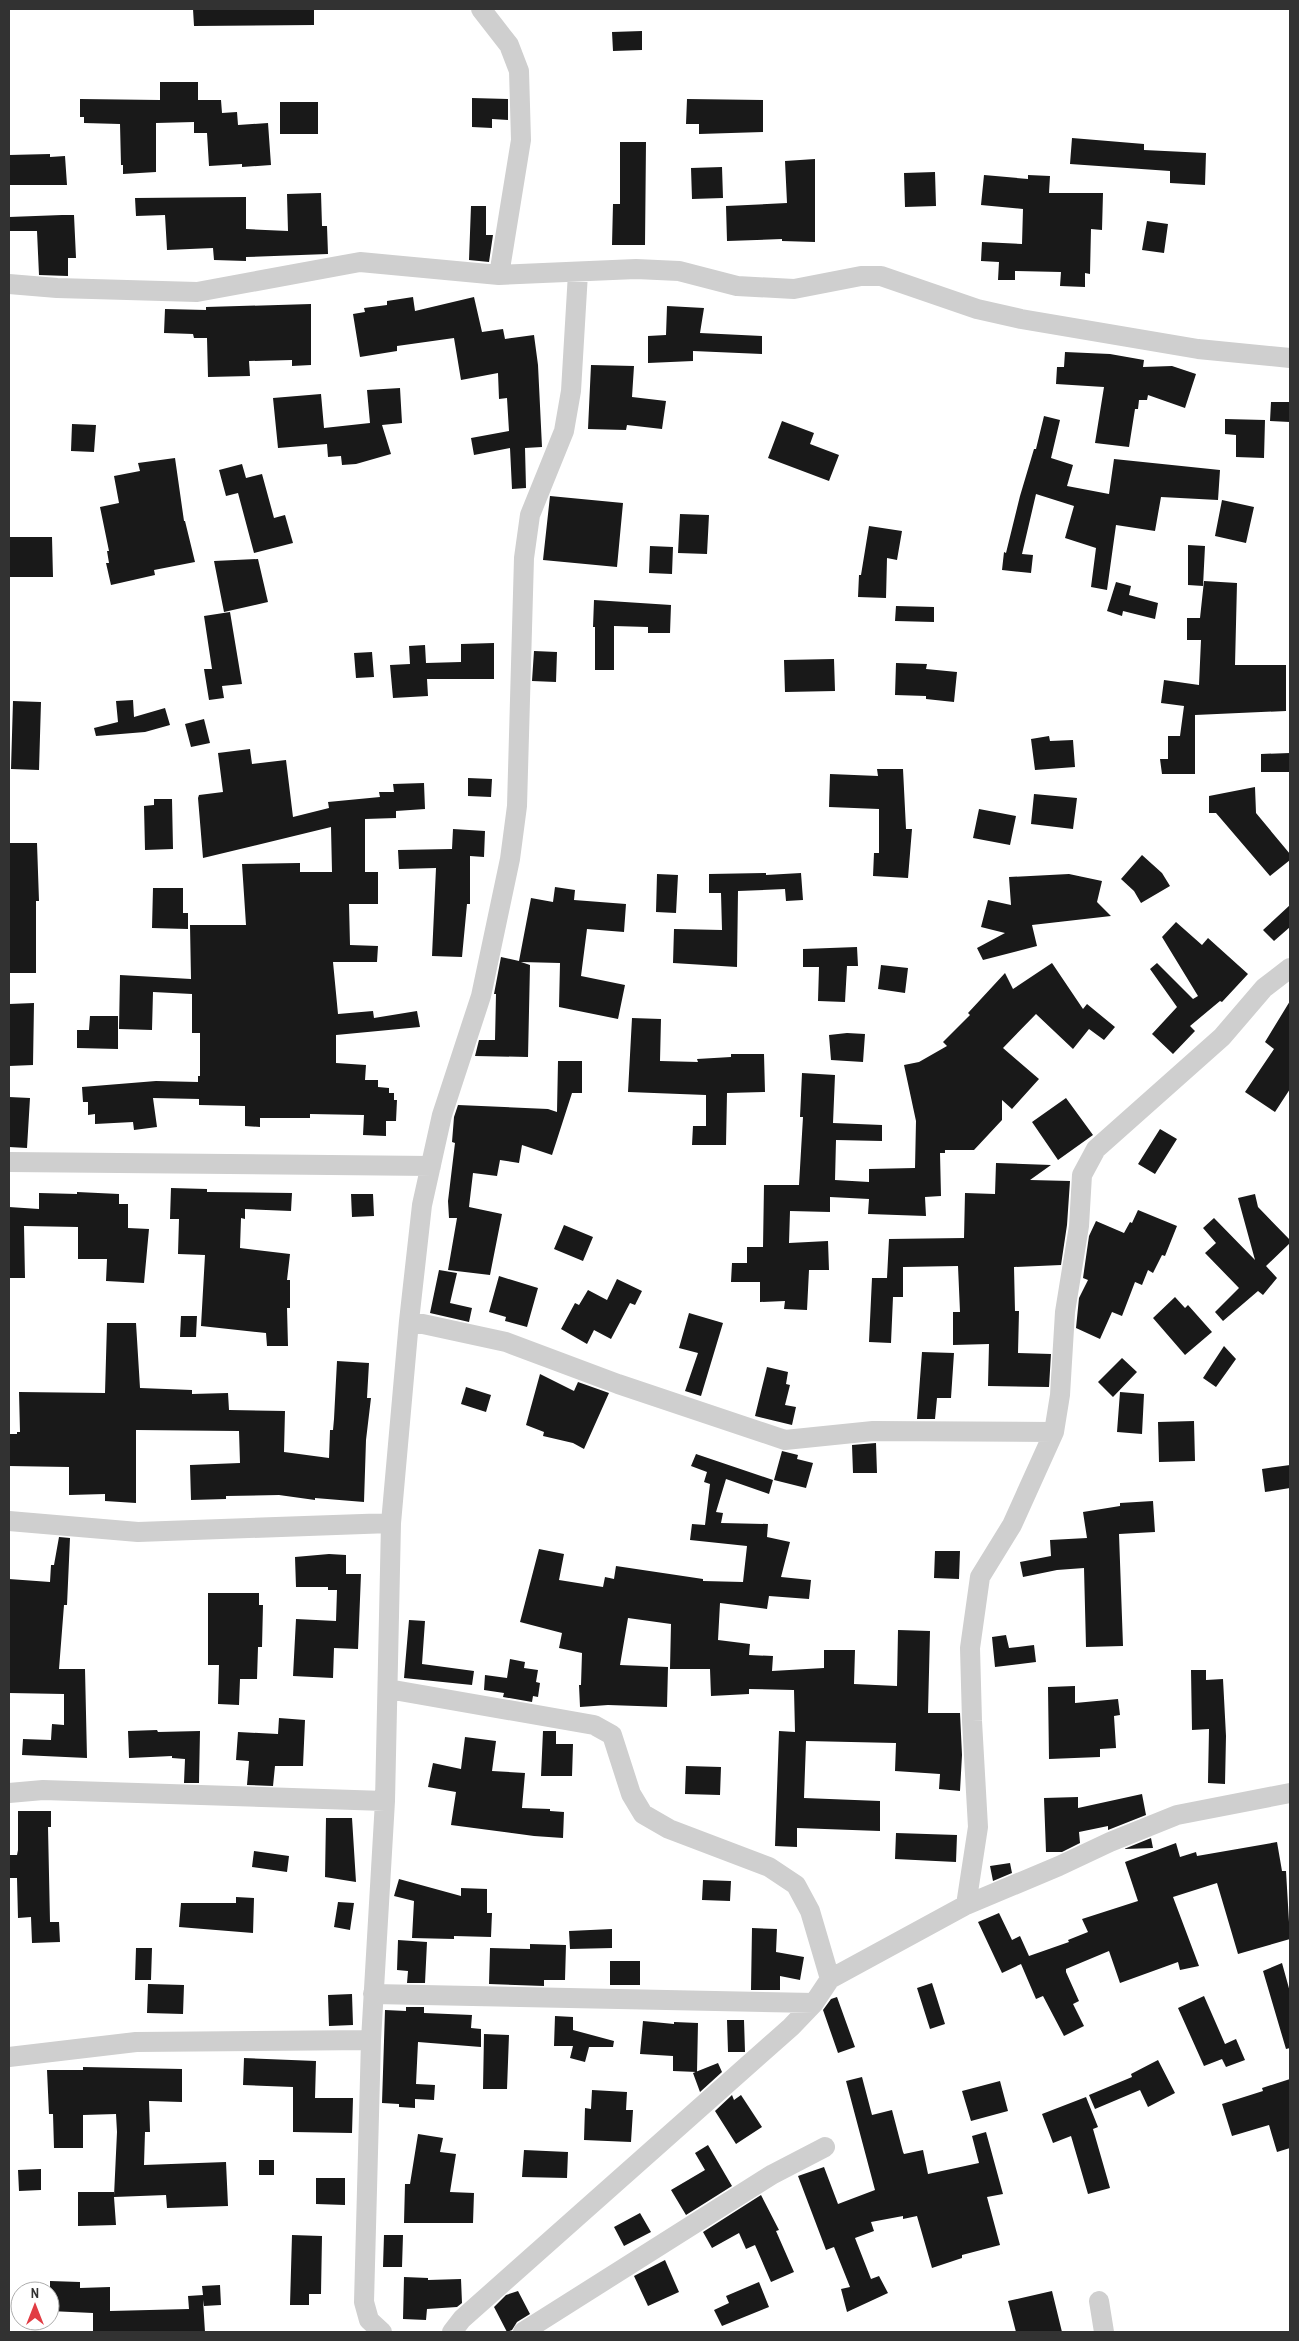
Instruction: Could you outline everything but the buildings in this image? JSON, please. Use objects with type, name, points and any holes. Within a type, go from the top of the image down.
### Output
[{"type":"street","points":[[481,9],[509,45],[519,71],[521,140],[499,275]]},
{"type":"street","points":[[9,284],[57,288],[196,292],[360,262],[499,275],[636,269],[679,271],[737,286],[794,289],[861,276],[881,276],[978,309],[1020,318],[1198,350],[1290,358]]},
{"type":"street","points":[[382,2332],[369,2320],[364,2302],[371,2040],[385,1801],[391,1523],[409,1321],[422,1205],[430,1166],[442,1115],[481,996],[510,859],[517,806],[524,558],[530,515],[564,431],[571,391],[578,273]]},
{"type":"street","points":[[966,1905],[978,1827],[970,1648],[980,1577],[1012,1525],[1054,1432],[1060,1395],[1065,1312],[1078,1226],[1082,1175],[1096,1149],[1222,1037],[1264,988],[1290,968]]},
{"type":"street","points":[[9,1162],[430,1166]]},
{"type":"street","points":[[409,1321],[506,1342],[618,1384],[785,1440],[873,1431],[1054,1432]]},
{"type":"street","points":[[9,1521],[138,1532],[391,1523]]},
{"type":"street","points":[[388,1689],[594,1725],[612,1735],[631,1794],[643,1814],[669,1830],[769,1867],[796,1885],[810,1911],[830,1979]]},
{"type":"street","points":[[9,1793],[43,1790],[385,1801]]},
{"type":"street","points":[[452,2332],[462,2319],[791,2027],[814,2003],[830,1979],[966,1905],[1110,1842],[1177,1815],[1290,1793]]},
{"type":"street","points":[[373,1994],[814,2003]]},
{"type":"street","points":[[9,2057],[136,2042],[371,2040]]},
{"type":"street","points":[[523,2332],[774,2174],[825,2147]]},
{"type":"street","points":[[1099,2301],[1104,2332]]}]
